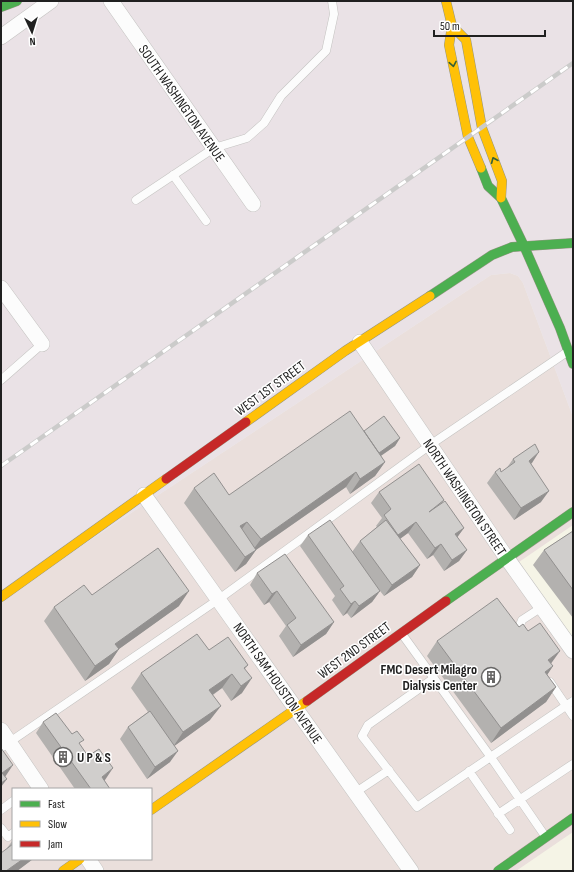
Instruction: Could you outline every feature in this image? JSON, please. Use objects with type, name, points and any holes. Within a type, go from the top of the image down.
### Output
[{"type":"main road","points":[[1,7],[17,1]]},
{"type":"main road","points":[[446,1],[452,26],[449,44],[468,138],[488,186],[501,198],[524,246],[573,364]]},
{"type":"main road","points":[[452,26],[466,40],[482,128],[502,181],[501,198]]},
{"type":"main road","name":"WEST 1ST STREET","points":[[1,596],[360,342],[492,255],[502,250],[524,246],[573,243]]},
{"type":"main road","name":"WEST 2ND STREET","points":[[152,809],[297,708],[506,557],[573,512]]},
{"type":"main road","points":[[498,871],[546,837],[566,827],[573,818]]},
{"type":"main road","points":[[63,871],[79,860]]},
{"type":"street","points":[[1,37],[51,1]]},
{"type":"street","name":"SOUTH WASHINGTON AVENUE","points":[[110,1],[253,204]]},
{"type":"street","points":[[1,288],[42,344]]},
{"type":"street","name":"NORTH WASHINGTON STREET","points":[[360,342],[506,557],[573,651]]},
{"type":"street","name":"NORTH SAM HOUSTON AVENUE","points":[[144,495],[297,708],[411,871]]},
{"type":"street","points":[[4,740],[36,787]]},
{"type":"street","points":[[89,860],[96,871]]},
{"type":"lane","points":[[136,200],[214,148],[247,138],[264,123],[281,96],[326,51],[334,14],[332,1]]},
{"type":"lane","points":[[173,175],[206,221]]},
{"type":"lane","points":[[1,380],[42,344]]},
{"type":"lane","points":[[4,740],[219,599],[430,445],[568,351]]},
{"type":"lane","points":[[522,643],[517,633],[522,620],[542,607]]},
{"type":"lane","points":[[401,633],[520,798],[546,837]]},
{"type":"lane","points":[[546,677],[570,704],[573,716]]},
{"type":"lane","points":[[434,678],[368,725],[362,736],[417,807],[490,756],[570,704]]},
{"type":"lane","points":[[498,814],[573,764]]},
{"type":"lane","points":[[356,792],[389,770]]},
{"type":"lane","points":[[469,771],[510,830]]},
{"type":"lane","points":[[1,810],[12,802]]},
{"type":"lane","points":[[1,828],[8,837],[12,835]]},
{"type":"shaded area","points":[[18,1],[573,1],[573,417],[523,283],[518,276],[510,273],[491,275],[1,599],[1,7]]},
{"type":"shaded area","points":[[510,273],[518,276],[523,283],[573,417],[573,871],[1,871],[1,599],[491,275]]},
{"type":"shaded area","points":[[573,525],[573,640],[519,562]]},
{"type":"shaded area","points":[[573,832],[573,871],[516,871]]},
{"type":"building","points":[[350,411],[385,462],[360,479],[356,472],[261,539],[247,522],[240,526],[256,550],[245,557],[194,488],[214,473],[229,495]]},
{"type":"building","points":[[384,416],[400,438],[379,453],[364,431]]},
{"type":"building","points":[[535,444],[539,452],[529,461],[549,491],[521,508],[495,472],[500,468],[501,472],[515,462],[513,459]]},
{"type":"building","points":[[419,464],[444,500],[429,512],[445,501],[464,528],[455,534],[467,550],[452,560],[441,544],[435,548],[416,522],[398,535],[384,515],[391,509],[379,492]]},
{"type":"building","points":[[330,520],[380,591],[359,606],[355,601],[351,604],[340,589],[344,586],[308,535]]},
{"type":"building","points":[[386,520],[420,565],[392,585],[360,541]]},
{"type":"building","points":[[573,531],[573,590],[544,550]]},
{"type":"building","points":[[158,548],[189,591],[115,644],[119,649],[95,666],[54,607],[84,585],[92,595]]},
{"type":"building","points":[[285,554],[334,622],[301,645],[287,625],[296,618],[277,591],[272,594],[257,573]]},
{"type":"building","name":"FMC Desert Milagro Dialysis Center","points":[[497,598],[519,627],[523,624],[528,631],[540,623],[560,651],[548,660],[553,666],[545,672],[556,687],[501,728],[437,641]]},
{"type":"building","points":[[197,634],[209,650],[228,637],[248,665],[244,668],[252,678],[241,686],[232,674],[209,690],[221,706],[183,732],[141,673]]},
{"type":"building","points":[[150,711],[178,751],[155,767],[128,727]]},
{"type":"building","points":[[56,713],[72,734],[77,731],[84,740],[79,743],[88,756],[99,749],[113,768],[102,777],[109,788],[90,788],[43,722]]},
{"type":"building","points":[[1,748],[13,765],[2,773],[7,779],[1,783]]},
{"type":"building","points":[[12,845],[12,860],[22,860],[6,871],[1,871],[1,853]]},
{"type":"railway","points":[[1,466],[573,63]]},
{"type":"traffic: fast","points":[[1,7],[17,1]]},
{"type":"traffic: fast","points":[[481,168],[488,186],[501,198],[524,246],[560,328],[573,364]]},
{"type":"traffic: fast","points":[[430,296],[492,255],[512,247],[573,243]]},
{"type":"traffic: fast","points":[[446,601],[573,512]]},
{"type":"traffic: fast","points":[[498,871],[573,818]]},
{"type":"traffic: slow","points":[[446,1],[452,26],[449,45],[468,137],[481,168]]},
{"type":"traffic: slow","points":[[452,26],[466,40],[482,128],[502,181],[501,198]]},
{"type":"traffic: slow","points":[[246,422],[345,351],[430,296]]},
{"type":"traffic: slow","points":[[1,597],[166,479]]},
{"type":"traffic: slow","points":[[152,809],[307,701]]},
{"type":"traffic: slow","points":[[63,871],[79,860]]},
{"type":"traffic: jam","points":[[166,479],[246,422]]},
{"type":"traffic: jam","points":[[307,701],[446,601]]},
{"type":"place","name":"FMC Desert Milagro Dialysis Center","points":[[491,677]]},
{"type":"place","name":"U P & S","points":[[63,757]]}]
